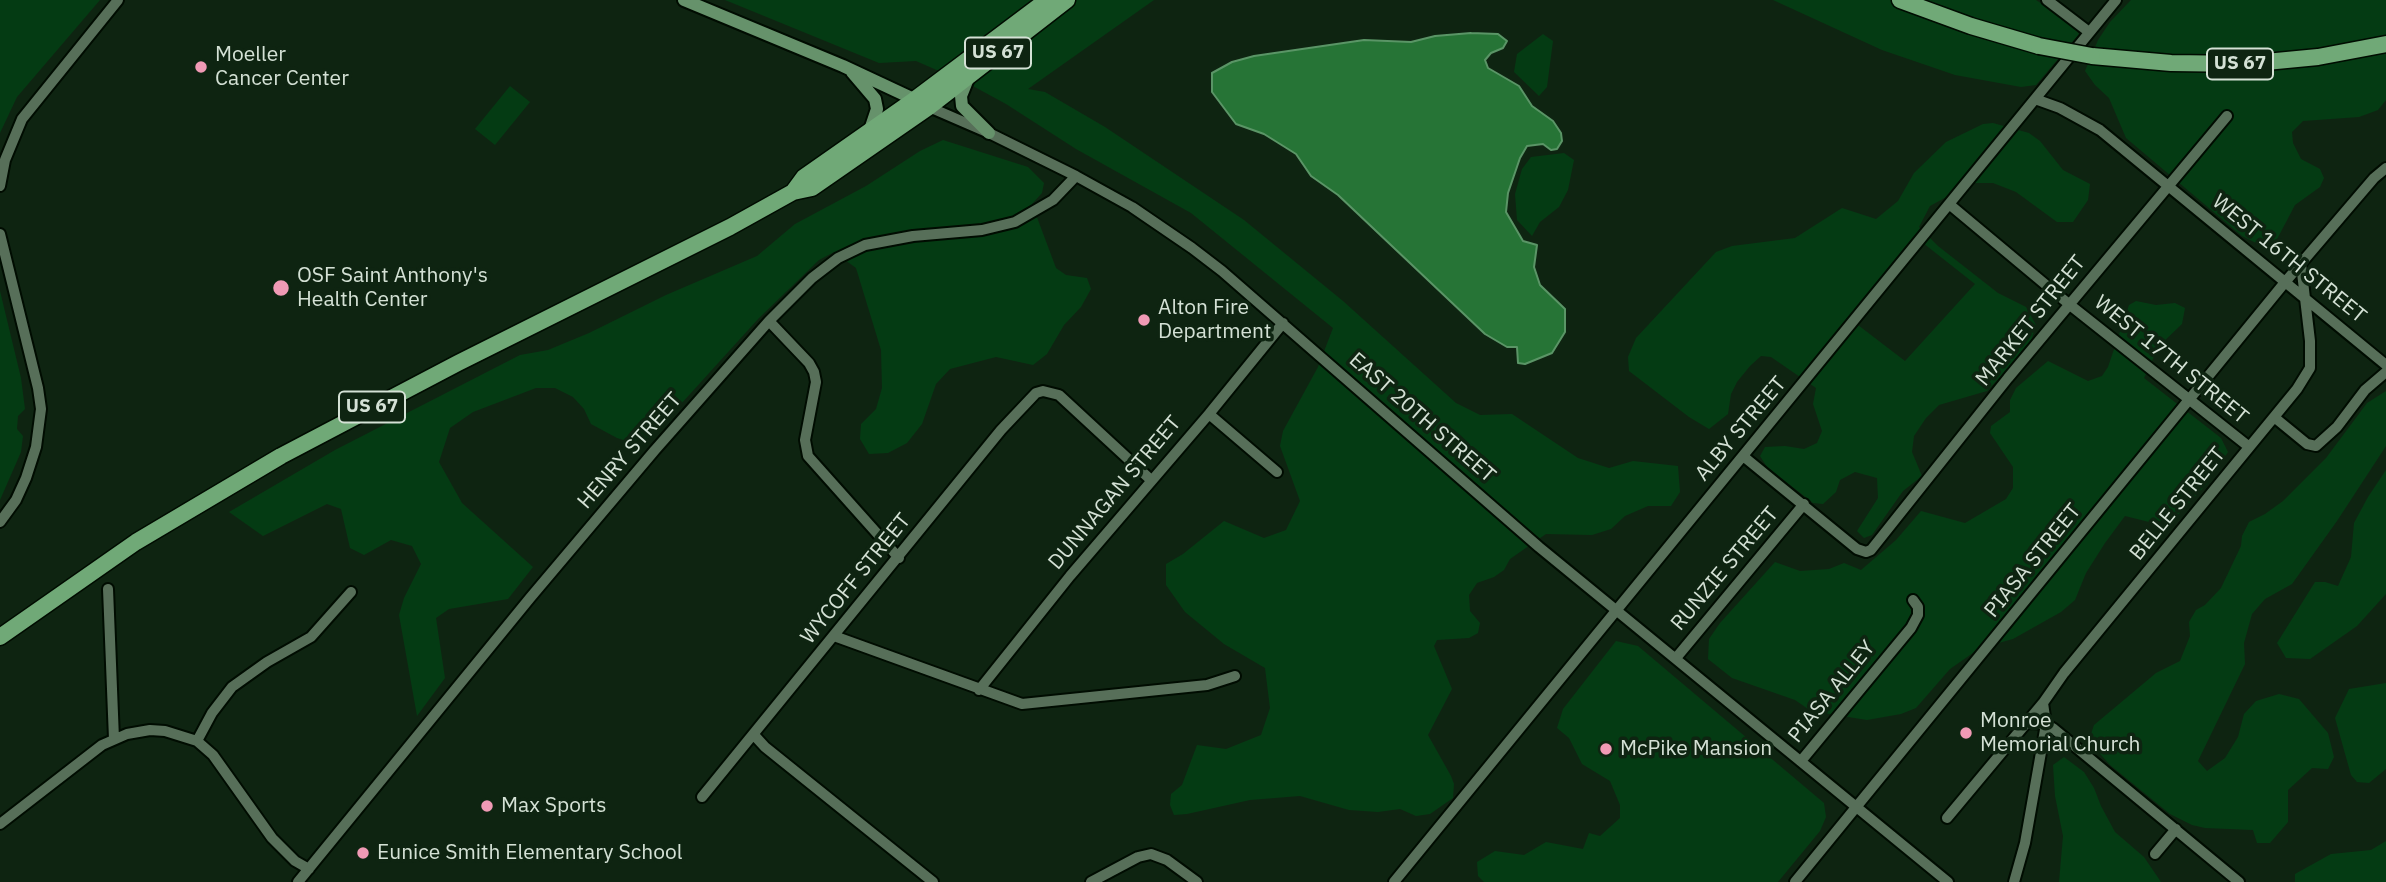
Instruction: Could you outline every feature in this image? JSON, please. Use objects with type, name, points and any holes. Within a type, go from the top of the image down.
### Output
[{"type":"highway","name":"US 67","points":[[793,192],[804,177],[914,100],[1047,0]]},
{"type":"highway","name":"US 67","points":[[0,637],[136,542],[272,461],[458,363],[730,227],[793,192],[812,188],[929,107],[1067,0]]},
{"type":"highway","name":"US 67","points":[[1900,0],[1970,26],[2039,46],[2092,56],[2171,63],[2245,64],[2318,57],[2386,44]]},
{"type":"main road","points":[[684,0],[850,69],[929,107]]},
{"type":"main road","points":[[850,69],[875,99],[877,108],[870,130]]},
{"type":"main road","points":[[970,75],[961,96],[962,106],[989,133]]},
{"type":"street","points":[[0,186],[5,160],[22,119],[118,0]]},
{"type":"street","points":[[2047,0],[2089,32]]},
{"type":"street","name":"ALBY STREET","points":[[1394,882],[2116,0]]},
{"type":"street","name":"WEST 16TH STREET","points":[[2035,99],[2086,121],[2305,296],[2386,365]]},
{"type":"street","name":"EAST 20TH STREET","points":[[929,107],[1076,176],[1132,207],[1192,248],[1283,323],[1616,611],[1948,882]]},
{"type":"street","name":"MARKET STREET","points":[[1804,505],[1857,549],[1866,552],[1878,542],[2008,379],[2227,116]]},
{"type":"street","points":[[2301,264],[2374,178],[2386,168]]},
{"type":"street","name":"HENRY STREET","points":[[298,882],[655,450],[769,321],[812,278],[852,250],[881,241],[1005,226],[1032,214],[1052,200],[1076,176]]},
{"type":"street","name":"WEST 17TH STREET","points":[[1949,204],[2248,446]]},
{"type":"street","points":[[0,234],[41,409],[36,447],[26,478],[16,500],[0,522]]},
{"type":"street","name":"PIASA STREET","points":[[1795,882],[2301,264]]},
{"type":"street","name":"BELLE STREET","points":[[1947,818],[2297,389],[2310,368],[2312,358],[2301,264]]},
{"type":"street","points":[[769,321],[809,363],[814,372],[816,382],[805,440],[808,456],[899,558]]},
{"type":"street","name":"DUNNAGAN STREET","points":[[979,690],[1070,576],[1283,323]]},
{"type":"street","points":[[2274,417],[2307,444],[2316,446],[2337,427],[2365,390],[2386,372]]},
{"type":"street","name":"WYCOFF STREET","points":[[702,797],[1029,398],[1044,391],[1059,395],[1151,480]]},
{"type":"street","points":[[1209,414],[1277,472]]},
{"type":"street","points":[[1743,456],[1804,505]]},
{"type":"street","name":"RUNZIE STREET","points":[[1676,659],[1804,505]]},
{"type":"street","points":[[108,589],[114,739]]},
{"type":"street","points":[[197,741],[212,713],[232,687],[267,662],[311,637],[351,593]]},
{"type":"street","name":"PIASA ALLEY","points":[[1801,761],[1911,628],[1918,614],[1918,607],[1913,600]]},
{"type":"street","points":[[834,636],[1011,701],[1033,704],[1207,685],[1236,676]]},
{"type":"street","points":[[2014,882],[2025,843],[2046,724],[2043,703]]},
{"type":"street","points":[[2027,723],[2046,724],[2086,754],[2239,882]]},
{"type":"street","points":[[0,824],[81,760],[114,739],[150,730],[165,731],[197,741],[214,755],[284,852],[309,869]]},
{"type":"street","points":[[754,735],[765,747],[933,882]]},
{"type":"street","points":[[2155,854],[2176,829]]},
{"type":"street","points":[[1091,882],[1143,855],[1151,854],[1167,860],[1197,882]]},
{"type":"shaded area","points":[[0,0],[100,0],[17,97],[0,133]]},
{"type":"shaded area","points":[[725,0],[1154,0],[1028,89],[1045,92],[1105,127],[1244,220],[1343,301],[1456,403],[1480,415],[1512,414],[1578,458],[1609,468],[1633,461],[1678,466],[1680,492],[1671,506],[1648,506],[1625,516],[1611,529],[1592,535],[1546,534],[1510,559],[1504,570],[1477,583],[1469,595],[1470,611],[1480,623],[1478,633],[1469,638],[1437,640],[1434,646],[1452,689],[1428,735],[1451,776],[1454,784],[1453,798],[1430,814],[1416,816],[1400,809],[1378,812],[1349,810],[1300,796],[1250,800],[1174,815],[1170,805],[1171,794],[1182,785],[1197,745],[1226,749],[1261,735],[1270,708],[1265,668],[1224,644],[1185,612],[1166,585],[1166,564],[1224,521],[1264,538],[1286,530],[1300,501],[1280,446],[1283,431],[1318,367],[1333,328],[1191,213],[1076,149],[971,85],[916,61],[879,63]]},
{"type":"shaded area","points":[[1773,0],[2036,0],[2071,23],[2079,34],[2036,85],[2021,87],[1955,75],[1882,50]]},
{"type":"shaded area","points":[[2131,0],[2386,0],[2386,100],[2378,110],[2359,117],[2303,121],[2292,132],[2293,143],[2301,159],[2320,169],[2324,178],[2320,187],[2295,205],[2275,243],[2268,249],[2242,236],[2126,138],[2109,98],[2085,71],[2098,40],[2110,22]]},
{"type":"shaded area","points":[[1498,34],[1507,41],[1503,48],[1491,53],[1485,60],[1488,68],[1519,86],[1532,106],[1553,121],[1561,133],[1562,141],[1557,149],[1551,150],[1543,144],[1527,146],[1508,193],[1506,212],[1523,241],[1537,245],[1534,267],[1540,285],[1565,309],[1565,332],[1552,353],[1525,364],[1518,363],[1517,347],[1507,347],[1485,334],[1338,195],[1311,176],[1296,154],[1264,134],[1236,124],[1212,92],[1212,73],[1232,62],[1254,56],[1364,40],[1411,42],[1435,36]]},
{"type":"shaded area","points":[[1543,34],[1553,41],[1547,87],[1539,96],[1514,72],[1517,54]]},
{"type":"shaded area","points":[[510,86],[530,102],[495,145],[475,129]]},
{"type":"shaded area","points":[[1993,123],[2029,133],[2040,141],[2063,170],[2090,184],[2088,200],[2073,222],[2057,222],[2016,192],[1993,183],[1972,183],[1930,206],[1919,227],[1938,246],[1998,293],[2026,307],[2036,325],[2030,344],[1987,391],[1939,405],[1926,418],[1914,436],[1912,452],[1922,476],[1903,491],[1872,535],[1864,538],[1857,531],[1878,498],[1877,478],[1855,472],[1840,480],[1836,492],[1823,504],[1813,503],[1767,467],[1760,456],[1765,447],[1804,449],[1817,443],[1822,431],[1813,404],[1816,388],[1771,357],[1761,356],[1750,366],[1731,394],[1728,414],[1709,429],[1629,371],[1628,357],[1636,338],[1716,252],[1732,246],[1795,238],[1842,208],[1876,219],[1898,201],[1914,173],[1946,142],[1983,124]],"holes":[[[1923,243],[1975,284],[1905,361],[1858,325]]]},
{"type":"shaded area","points":[[943,140],[1028,167],[1044,183],[1042,193],[1032,204],[1056,268],[1066,275],[1087,278],[1091,289],[1081,307],[1064,325],[1047,354],[1033,365],[996,357],[950,369],[936,384],[922,424],[907,443],[888,453],[869,454],[860,439],[861,424],[876,409],[882,388],[881,350],[856,268],[834,252],[819,260],[759,318],[651,437],[633,443],[617,438],[591,424],[584,409],[573,397],[555,388],[536,388],[473,412],[450,428],[439,462],[462,503],[533,567],[508,599],[449,609],[436,618],[445,678],[417,716],[399,615],[404,598],[421,564],[412,546],[391,540],[364,555],[350,548],[341,509],[327,504],[263,536],[229,512],[335,450],[520,355],[548,350],[589,333],[666,295],[757,256],[795,224]]},
{"type":"shaded area","points":[[1564,153],[1574,160],[1568,190],[1559,207],[1540,222],[1532,236],[1517,220],[1515,194],[1522,169],[1531,157]]},
{"type":"shaded area","points":[[0,291],[21,378],[25,409],[18,416],[17,429],[23,436],[21,452],[0,500]]},
{"type":"shaded area","points":[[2136,301],[2156,305],[2175,303],[2185,308],[2182,324],[2159,346],[2144,378],[2221,438],[2228,452],[2207,484],[2176,517],[2153,523],[2125,516],[2086,573],[2075,600],[2061,612],[2013,639],[1980,648],[1950,669],[1916,708],[1901,714],[1867,720],[1811,711],[1795,700],[1732,678],[1708,659],[1709,639],[1720,623],[1775,562],[1800,571],[1829,569],[1844,563],[1861,570],[1896,540],[1921,511],[1965,523],[2006,499],[2013,488],[2013,467],[1990,433],[1991,426],[2010,412],[2010,400],[2016,388],[2048,361],[2088,381],[2102,376],[2108,367],[2129,305]]},
{"type":"shaded area","points":[[2386,391],[2386,446],[2292,584],[2265,599],[2252,614],[2244,643],[2245,664],[2198,761],[2207,771],[2225,758],[2238,737],[2244,714],[2256,701],[2279,694],[2299,699],[2328,733],[2334,757],[2328,769],[2312,768],[2288,790],[2288,822],[2270,843],[2257,843],[2253,830],[2192,825],[2170,814],[2110,765],[2093,746],[2090,737],[2094,725],[2156,673],[2180,661],[2190,636],[2189,622],[2196,610],[2205,605],[2221,588],[2249,522],[2283,501],[2326,458],[2367,403]]},
{"type":"shaded area","points":[[2386,470],[2386,594],[2357,626],[2310,659],[2286,658],[2277,643],[2315,582],[2338,586],[2351,557],[2354,523]]},
{"type":"shaded area","points":[[1616,641],[1638,646],[1824,803],[1826,817],[1820,831],[1778,882],[1484,882],[1478,876],[1477,862],[1495,851],[1524,855],[1546,842],[1583,849],[1589,833],[1600,836],[1620,818],[1620,805],[1610,781],[1582,764],[1569,738],[1557,728],[1563,709]]},
{"type":"shaded area","points":[[2386,683],[2386,769],[2369,783],[2357,782],[2351,775],[2335,718],[2349,689]]},
{"type":"shaded area","points":[[2064,757],[2084,772],[2115,832],[2144,857],[2161,882],[2059,882],[2063,836],[2055,796],[2053,765]]},
{"type":"shaded area","points":[[2386,841],[2386,882],[2295,882],[2295,874],[2331,854],[2371,850]]},
{"type":"place","name":"Moeller Cancer Center","points":[[201,67]]},
{"type":"place","name":"OSF Saint Anthony's Health Center","points":[[281,288]]},
{"type":"place","name":"Alton Fire Department","points":[[1144,320]]},
{"type":"place","name":"Monroe Memorial Church","points":[[1966,733]]},
{"type":"place","name":"McPike Mansion","points":[[1606,749]]},
{"type":"place","name":"Max Sports","points":[[487,806]]},
{"type":"place","name":"Eunice Smith Elementary School","points":[[363,853]]}]
